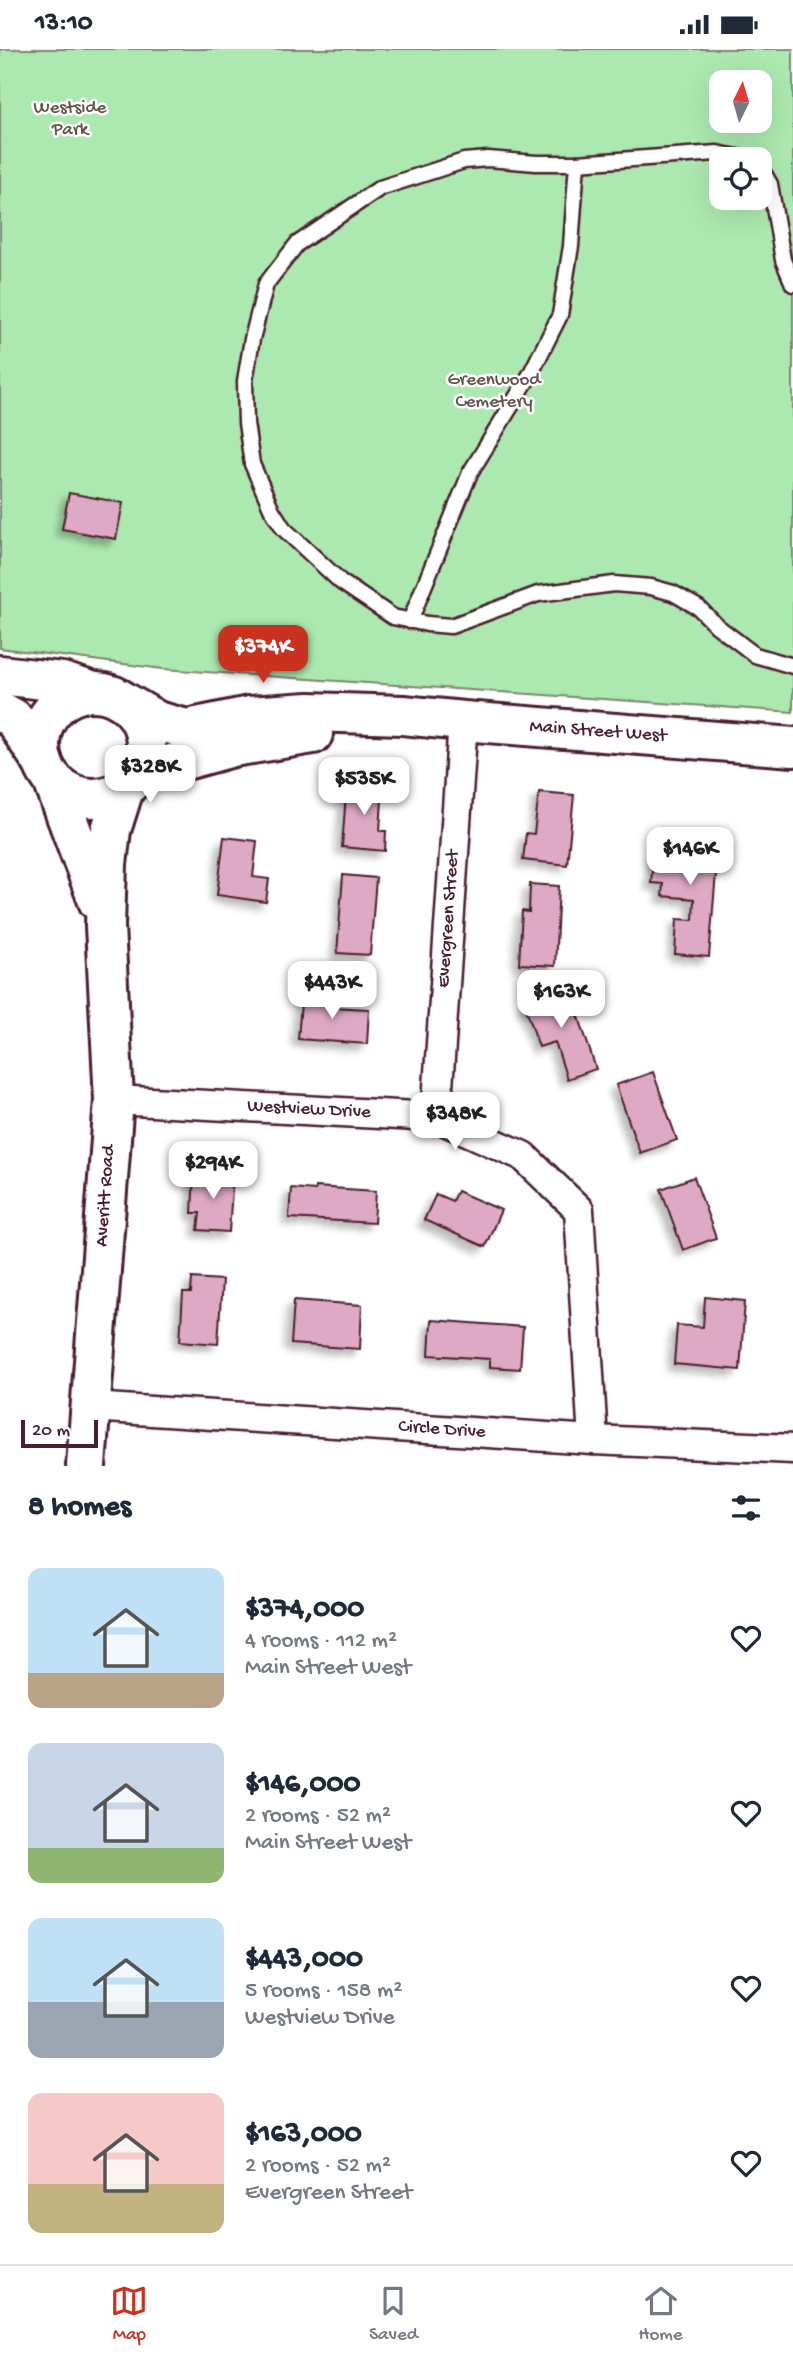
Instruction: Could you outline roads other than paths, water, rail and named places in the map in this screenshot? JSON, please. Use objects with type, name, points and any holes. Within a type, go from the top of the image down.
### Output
[{"type":"main road","name":"Main Street West","points":[[0,675],[62,682],[104,694],[158,720],[187,729],[249,716],[297,713],[404,715],[793,747]]},
{"type":"main road","points":[[47,771],[40,746],[42,729],[50,713],[63,701],[79,694],[104,694]]},
{"type":"main road","name":"Averitt Road","points":[[86,1466],[114,1100],[105,926],[107,864],[111,830],[146,752],[146,735],[140,719],[128,705],[104,694]]},
{"type":"main road","points":[[0,711],[13,718],[47,771]]},
{"type":"main road","name":"Main Street West","points":[[47,771],[65,790],[99,798],[131,781],[233,747],[322,733],[404,715]]},
{"type":"main road","name":"Averitt Road","points":[[47,771],[90,875],[105,926]]},
{"type":"street","name":"Evergreen Street","points":[[436,1117],[463,721]]},
{"type":"street","name":"Westview Drive","points":[[114,1100],[436,1117],[523,1156],[579,1210],[593,1440]]},
{"type":"street","name":"Circle Drive","points":[[91,1407],[593,1440],[793,1450]]},
{"type":"lane","points":[[709,154],[577,163],[488,159],[464,161],[380,188],[297,244],[266,284],[252,339],[245,381],[246,423],[252,464],[284,530],[341,582],[393,617],[451,626],[538,594],[614,584],[652,587],[673,593],[699,608],[717,626],[755,655],[793,666]]},
{"type":"lane","points":[[410,621],[470,473],[530,375],[560,315],[571,246],[577,163]]},
{"type":"lane","points":[[772,196],[783,260],[793,284]]},
{"type":"park label","name":"Westside Park","points":[[70,119]]},
{"type":"park label","name":"Greenwood Cemetery","points":[[494,391]]}]
